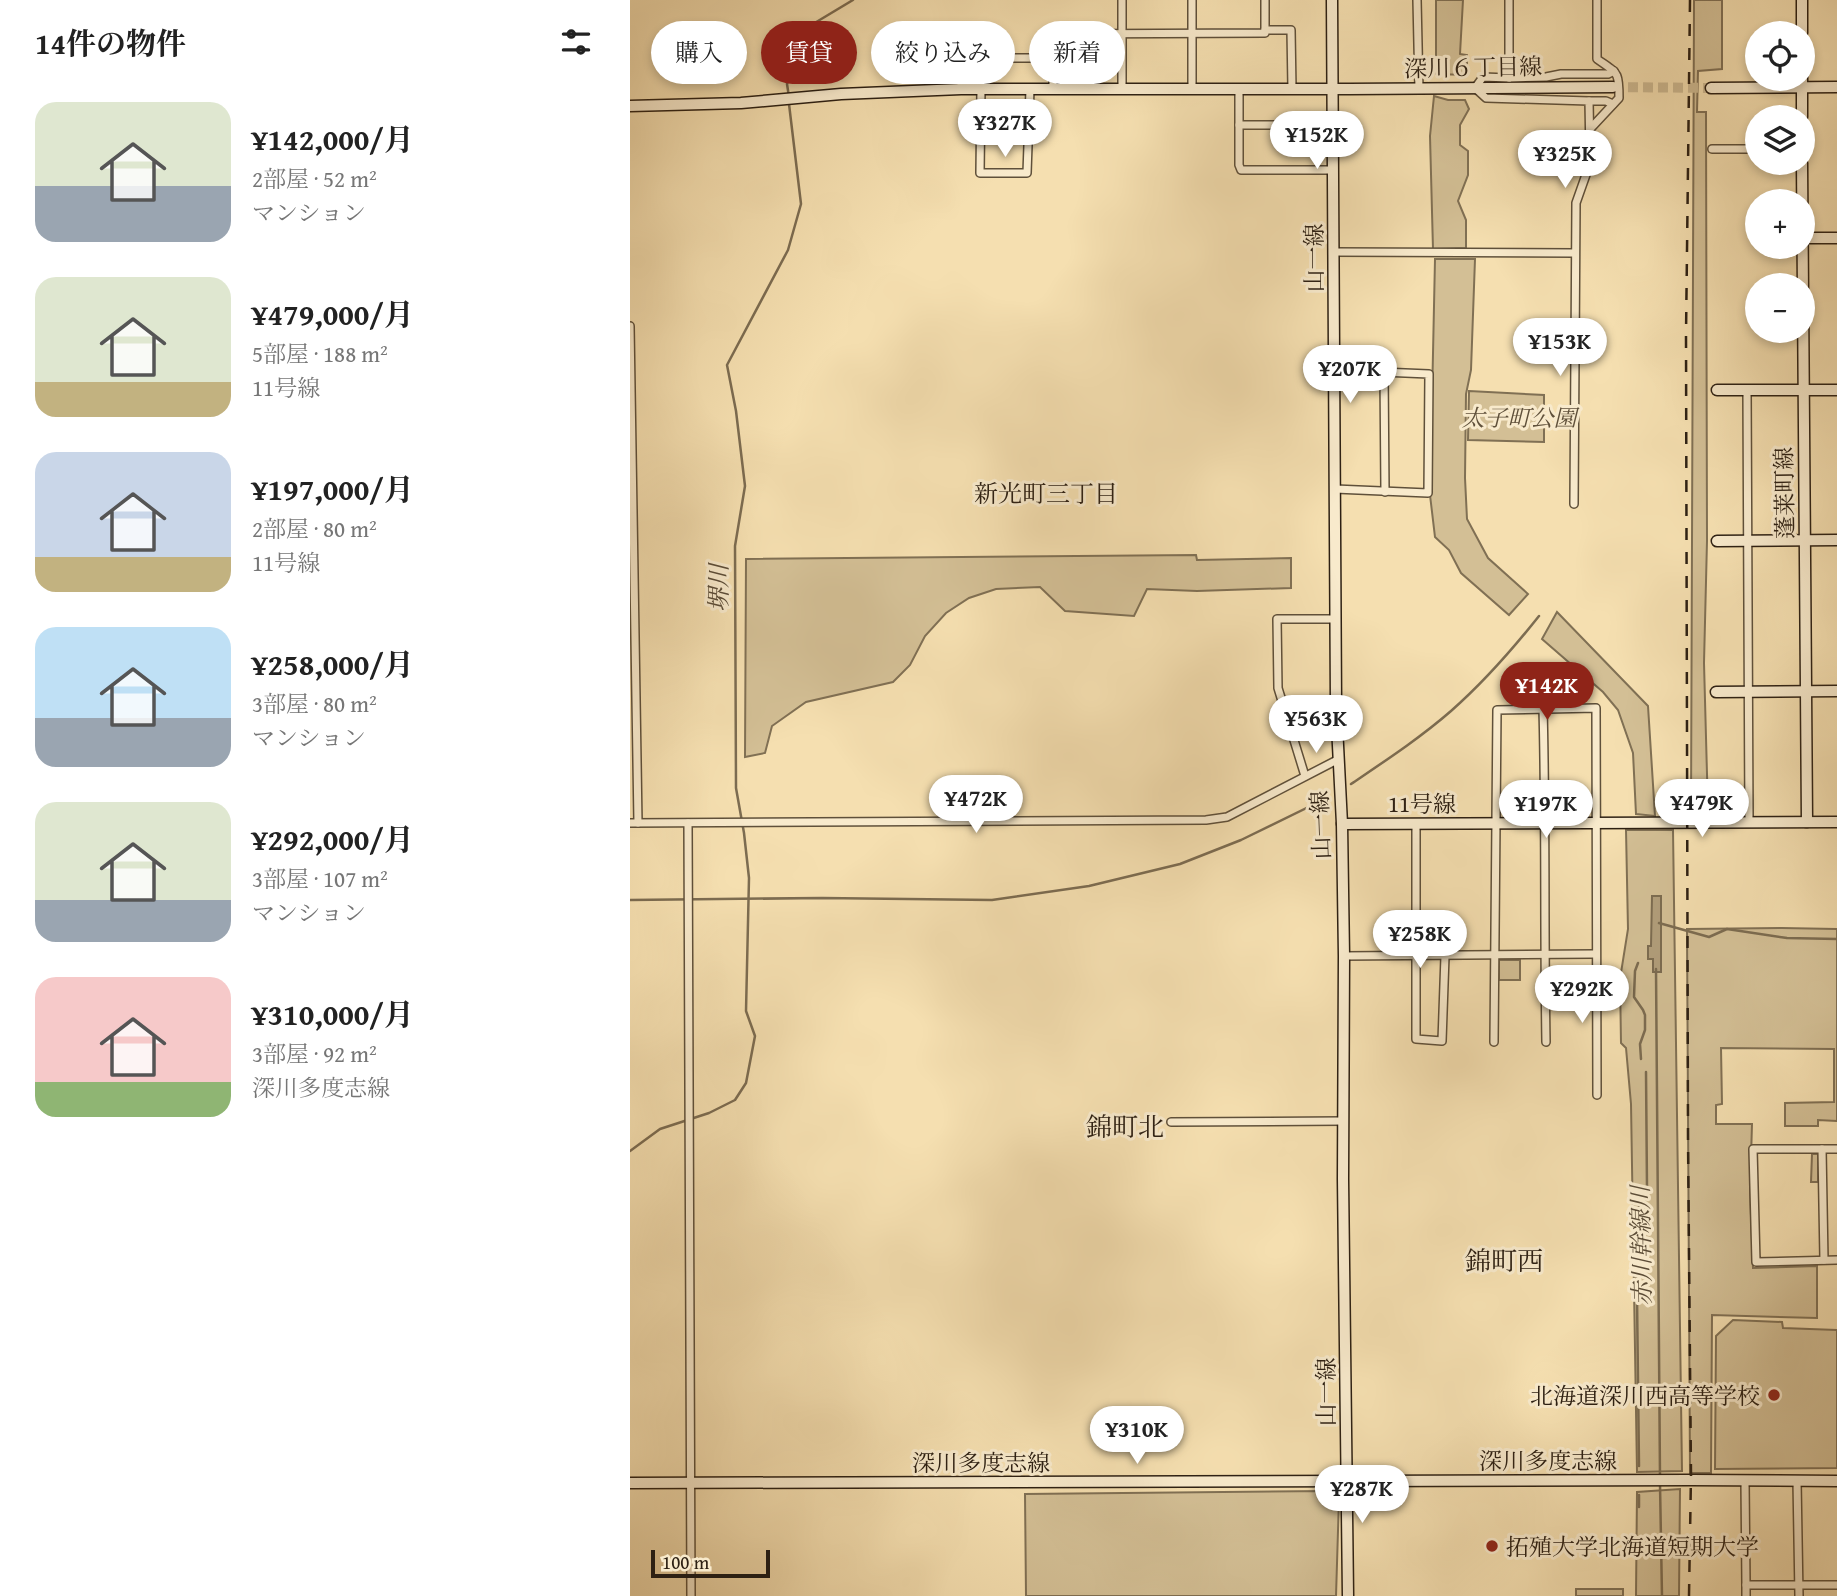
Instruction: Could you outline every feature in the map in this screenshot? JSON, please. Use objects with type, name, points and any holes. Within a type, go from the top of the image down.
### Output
[{"type":"street","points":[[1122,0],[1122,21]]},
{"type":"street","points":[[1192,0],[1192,89]]},
{"type":"street","points":[[1125,34],[1265,33],[1265,0]]},
{"type":"street","name":"山一線","points":[[1332,0],[1336,706],[1342,824],[1344,956],[1348,1596]]},
{"type":"street","points":[[1417,0],[1419,89]]},
{"type":"street","points":[[1508,79],[1509,0]]},
{"type":"street","points":[[1590,129],[1619,98],[1619,78],[1597,59],[1597,0]]},
{"type":"street","points":[[1802,0],[1802,21]]},
{"type":"street","points":[[1265,30],[1291,30],[1292,89]]},
{"type":"street","points":[[961,89],[962,58],[1029,58]]},
{"type":"street","points":[[1613,104],[1606,101],[1486,98],[1475,88],[1483,78],[1608,74],[1614,71]]},
{"type":"street","points":[[1053,84],[1053,89]]},
{"type":"street","points":[[1122,84],[1122,89]]},
{"type":"street","name":"深川６丁目線","points":[[630,106],[741,103],[841,94],[961,89],[1613,87]]},
{"type":"street","points":[[1815,87],[1837,87]]},
{"type":"street","points":[[1711,88],[1745,88]]},
{"type":"street","points":[[981,89],[981,173],[1027,173],[1030,89]]},
{"type":"street","points":[[1240,89],[1241,170],[1333,170]]},
{"type":"street","points":[[1574,504],[1576,203],[1590,156],[1590,101]]},
{"type":"street","points":[[1239,125],[1333,125]]},
{"type":"street","points":[[1712,149],[1745,149]]},
{"type":"street","points":[[1815,238],[1837,238]]},
{"type":"street","points":[[1334,252],[1575,253]]},
{"type":"street","name":"蓬莱町線","points":[[1803,259],[1807,822]]},
{"type":"street","points":[[630,326],[634,823],[1206,820],[1227,817],[1339,759]]},
{"type":"street","points":[[1335,370],[1429,374],[1428,493],[1335,489]]},
{"type":"street","points":[[1384,372],[1385,492]]},
{"type":"street","points":[[1717,390],[1837,390]]},
{"type":"street","points":[[1747,390],[1749,823]]},
{"type":"street","points":[[1717,541],[1837,540]]},
{"type":"street","points":[[1305,776],[1278,688],[1277,619],[1336,619]]},
{"type":"street","points":[[1716,692],[1837,691]]},
{"type":"street","points":[[1543,708],[1546,1042]]},
{"type":"street","points":[[1494,1042],[1497,710],[1596,708],[1597,1095]]},
{"type":"street","name":"11号線","points":[[1342,824],[1837,822]]},
{"type":"street","points":[[688,823],[691,1596]]},
{"type":"street","points":[[1416,824],[1416,1039],[1442,1041],[1445,956]]},
{"type":"street","points":[[1344,956],[1595,954]]},
{"type":"street","points":[[1171,1122],[1344,1121]]},
{"type":"street","points":[[1837,1149],[1753,1149],[1756,1262],[1837,1260]]},
{"type":"street","points":[[1822,1149],[1824,1260]]},
{"type":"street","points":[[1745,1481],[1746,1596]]},
{"type":"street","points":[[1797,1481],[1800,1596]]},
{"type":"street","name":"深川多度志線","points":[[630,1483],[1837,1481]]},
{"type":"street","points":[[1746,1585],[1837,1585]]},
{"type":"green space","points":[[1436,0],[1463,0],[1460,54],[1467,55],[1467,75],[1436,74]]},
{"type":"green space","points":[[1694,0],[1722,0],[1722,69],[1698,71],[1697,112],[1706,112],[1707,541],[1704,663],[1708,811],[1691,812]]},
{"type":"green space","points":[[1434,96],[1448,100],[1465,100],[1469,109],[1460,125],[1460,145],[1468,151],[1468,175],[1458,201],[1466,220],[1466,248],[1433,249],[1430,136]]},
{"type":"green space","points":[[1435,259],[1475,259],[1471,370],[1466,394],[1467,519],[1488,558],[1528,594],[1509,615],[1461,573],[1449,550],[1435,537],[1430,495]]},
{"type":"green space","name":"太子町公園","points":[[1469,391],[1544,395],[1544,442],[1468,440]]},
{"type":"green space","points":[[1196,555],[1197,560],[1291,558],[1291,588],[1197,591],[1147,589],[1134,616],[1065,611],[1040,587],[996,589],[969,598],[946,613],[925,636],[910,665],[893,682],[806,702],[772,726],[765,753],[745,757],[746,559]]},
{"type":"green space","points":[[1557,612],[1648,706],[1655,816],[1636,814],[1633,753],[1618,710],[1603,692],[1542,639]]},
{"type":"green space","points":[[1626,830],[1673,830],[1682,1471],[1637,1472],[1631,1104],[1626,1048],[1621,1043],[1620,979],[1628,929]]},
{"type":"green space","points":[[1687,929],[1837,929],[1837,1121],[1818,1120],[1818,1126],[1785,1126],[1785,1103],[1834,1102],[1834,1049],[1721,1048],[1722,1104],[1716,1105],[1716,1124],[1752,1124],[1750,1191],[1753,1268],[1817,1266],[1817,1318],[1712,1315],[1711,1473],[1690,1473]]},
{"type":"green space","points":[[1499,960],[1520,960],[1520,980],[1499,980]]},
{"type":"green space","points":[[1812,1154],[1818,1154],[1818,1182],[1811,1182]]},
{"type":"green space","name":"北海道深川西高等学校","points":[[1733,1320],[1782,1322],[1783,1328],[1837,1330],[1837,1468],[1715,1469],[1716,1336]]},
{"type":"green space","points":[[1680,1489],[1679,1596],[1636,1596],[1637,1492]]},
{"type":"green space","points":[[1327,1491],[1339,1498],[1336,1596],[1026,1596],[1025,1494]]},
{"type":"green space","points":[[1576,1589],[1623,1589],[1623,1596],[1576,1596]]},
{"type":"shaded area","points":[[1652,896],[1661,896],[1661,972],[1653,972],[1653,959],[1648,959],[1648,946],[1651,946]]},
{"type":"waterway","name":"堺川","points":[[789,97],[787,84],[803,36],[813,24],[853,0]]},
{"type":"waterway","name":"堺川","points":[[630,1151],[660,1129],[709,1113],[735,1100],[746,1083],[755,1036],[746,1011],[749,878],[736,788],[735,546],[745,486],[736,411],[727,365],[788,250],[801,204],[789,104]]},
{"type":"waterway","points":[[1351,784],[1415,740],[1451,711],[1475,689],[1539,616]]},
{"type":"waterway","points":[[630,900],[992,900],[1089,886],[1180,864],[1241,840],[1329,797]]},
{"type":"waterway","points":[[1659,923],[1709,937],[1727,929],[1787,938],[1837,939]]},
{"type":"waterway","points":[[1638,963],[1634,997],[1645,1015],[1645,1030],[1640,1044],[1641,1059]]},
{"type":"waterway","name":"赤川幹線川","points":[[1656,969],[1660,1477]]},
{"type":"waterway","points":[[1646,1072],[1647,1189]]},
{"type":"waterway","points":[[1639,1466],[1636,1213],[1642,1200]]},
{"type":"waterway","name":"赤川幹線川","points":[[1660,1484],[1662,1596]]},
{"type":"waterway","points":[[1639,1495],[1639,1507]]},
{"type":"tunnel","points":[[1613,87],[1711,88]]},
{"type":"railway","points":[[1689,1596],[1691,1475],[1686,335],[1690,0]]},
{"type":"place","name":"北海道深川西高等学校","points":[[1774,1395]]},
{"type":"place","name":"拓殖大学北海道短期大学","points":[[1492,1546]]},
{"type":"district","name":"新光町三丁目","points":[[1046,493]]},
{"type":"district","name":"錦町北","points":[[1125,1126]]},
{"type":"district","name":"錦町西","points":[[1504,1260]]}]
